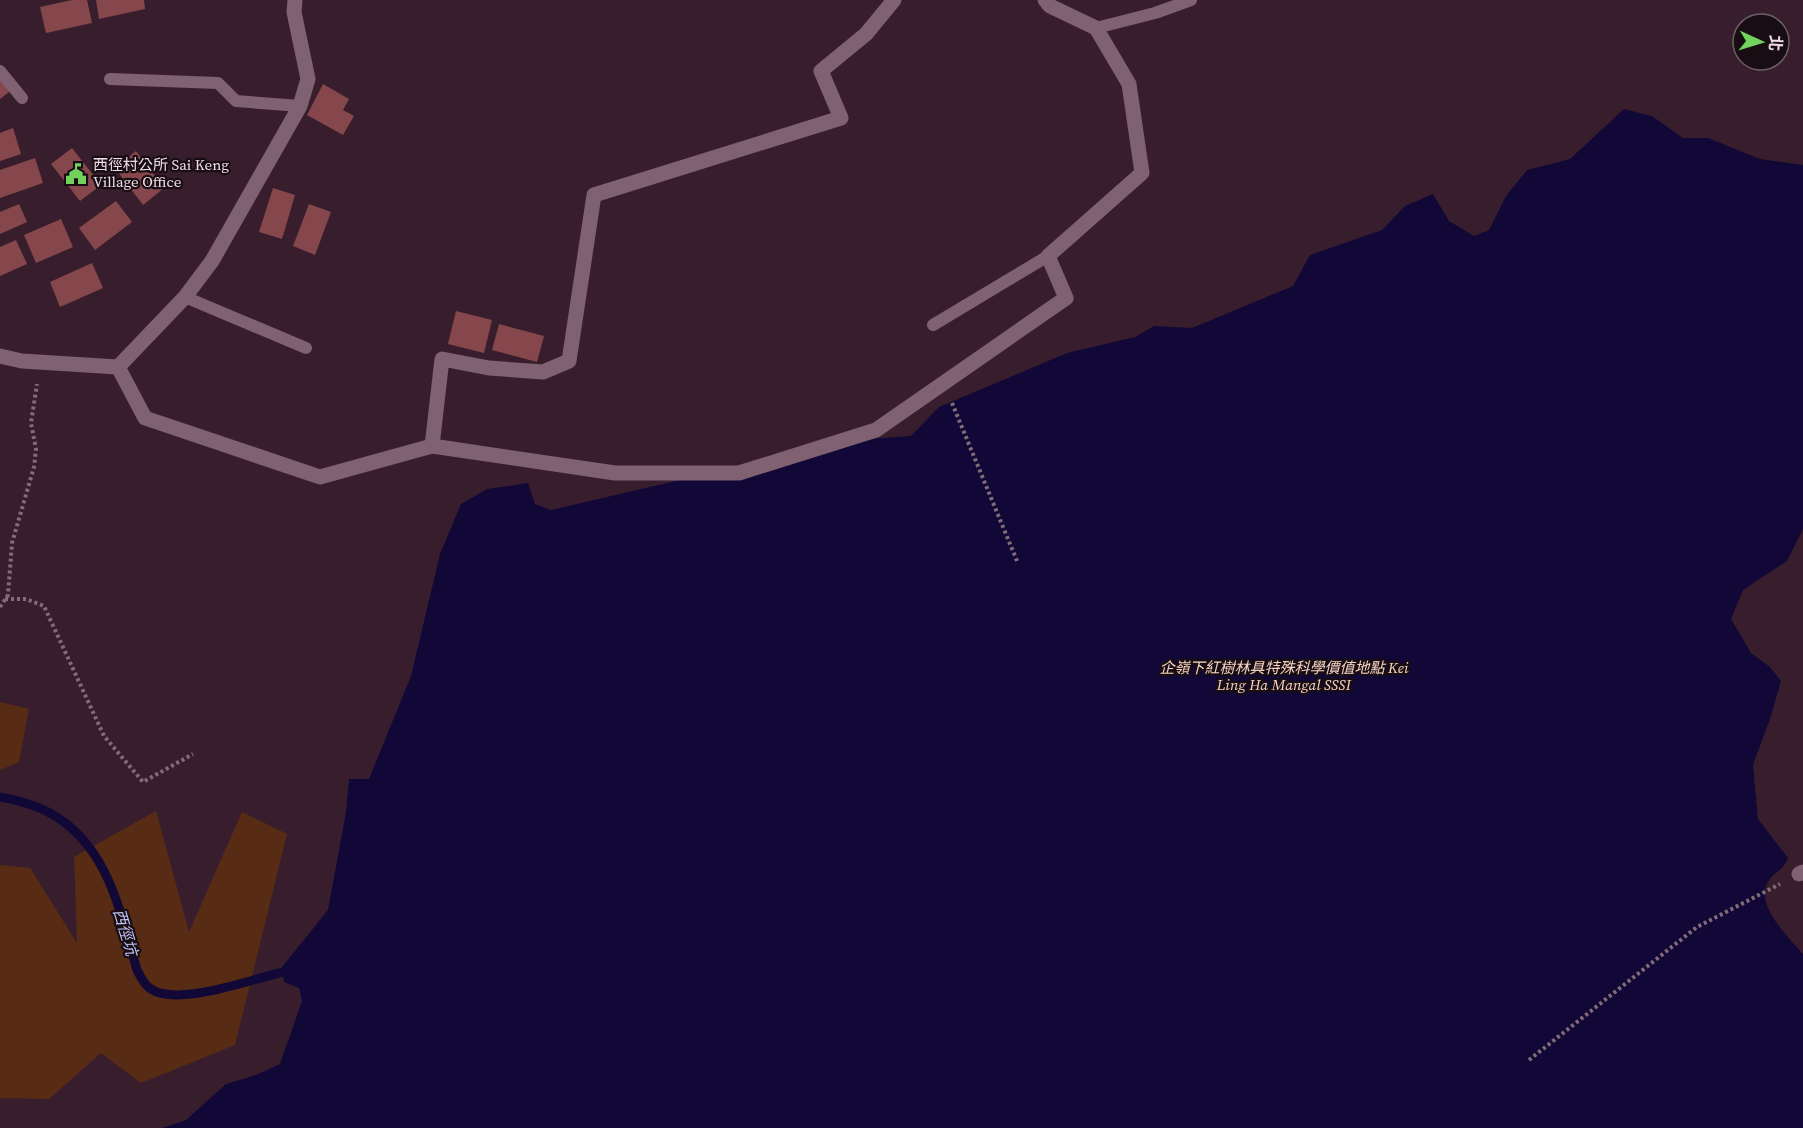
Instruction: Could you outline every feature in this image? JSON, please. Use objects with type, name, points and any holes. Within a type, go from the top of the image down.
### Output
[{"type":"street","points":[[118,367],[185,297],[212,261],[300,106],[308,79],[294,12],[295,0]]},
{"type":"street","points":[[432,446],[442,359],[489,368],[543,372],[568,361],[594,195],[841,118],[821,71],[866,34],[894,0]]},
{"type":"street","points":[[118,367],[145,418],[320,477],[432,446],[615,473],[739,473],[876,430],[1066,298],[1048,256],[1142,172],[1129,84],[1096,28],[1050,6],[1045,0]]},
{"type":"street","points":[[0,356],[22,361],[118,367]]},
{"type":"lane","points":[[1096,28],[1155,13],[1191,0]]},
{"type":"lane","points":[[0,71],[22,98]]},
{"type":"lane","points":[[110,79],[218,83],[236,101],[300,106]]},
{"type":"lane","points":[[933,325],[1048,256]]},
{"type":"lane","points":[[185,297],[306,348]]},
{"type":"path","points":[[0,607],[10,581],[12,543],[36,456],[31,423],[39,361]]},
{"type":"path","points":[[944,383],[1017,561]]},
{"type":"path","points":[[5,599],[26,599],[44,606],[104,736],[144,783],[193,754]]},
{"type":"path","points":[[1529,1060],[1698,927],[1801,873]]},
{"type":"shaded area","name":"企嶺下紅樹林具特殊科學價值地點 Kei Ling Ha Mangal SSSI","points":[[1624,109],[1652,116],[1683,138],[1708,138],[1760,159],[1803,165],[1803,529],[1787,561],[1743,590],[1731,619],[1751,653],[1770,667],[1781,681],[1753,765],[1758,819],[1788,858],[1781,869],[1770,879],[1765,888],[1765,898],[1774,919],[1803,954],[1803,1128],[162,1128],[186,1120],[226,1084],[256,1075],[280,1064],[302,1001],[299,988],[284,982],[282,967],[328,910],[346,812],[349,779],[369,779],[411,676],[440,554],[461,504],[487,489],[528,483],[535,504],[551,510],[852,440],[911,436],[939,407],[1067,353],[1135,337],[1154,326],[1192,328],[1293,286],[1310,255],[1382,230],[1405,206],[1433,194],[1449,221],[1474,236],[1489,230],[1506,196],[1527,170],[1570,159]]},
{"type":"shaded area","points":[[0,702],[29,709],[19,762],[0,770]]},
{"type":"shaded area","points":[[156,811],[189,932],[242,812],[287,834],[235,1045],[141,1083],[101,1053],[49,1099],[0,1098],[0,865],[30,868],[77,943],[74,857]]},
{"type":"building","points":[[72,0],[87,0],[92,23],[46,33],[40,7]]},
{"type":"building","points":[[96,0],[144,0],[145,9],[99,19]]},
{"type":"building","points":[[0,73],[13,89],[0,99]]},
{"type":"building","points":[[323,84],[349,99],[343,110],[354,116],[343,135],[307,115]]},
{"type":"building","points":[[13,128],[21,154],[0,161],[0,133]]},
{"type":"building","name":"西徑村公所 Sai Keng Village Office","points":[[72,148],[101,185],[80,201],[51,164]]},
{"type":"building","points":[[136,151],[164,188],[143,205],[115,168]]},
{"type":"building","points":[[35,158],[43,183],[0,198],[0,170]]},
{"type":"building","points":[[273,188],[295,195],[282,239],[259,232]]},
{"type":"building","points":[[116,201],[132,222],[95,250],[79,228]]},
{"type":"building","points":[[19,204],[27,222],[0,234],[0,212]]},
{"type":"building","points":[[309,204],[331,212],[315,255],[293,246]]},
{"type":"building","points":[[61,219],[73,247],[36,263],[24,235]]},
{"type":"building","points":[[16,240],[27,264],[0,276],[0,247]]},
{"type":"building","points":[[92,263],[103,288],[60,307],[50,282]]},
{"type":"building","points":[[456,311],[492,320],[484,353],[448,344]]},
{"type":"building","points":[[499,324],[544,336],[537,362],[492,350]]},
{"type":"waterway","name":"西徑坑","points":[[0,797],[48,812],[68,825],[85,842],[109,881],[137,970],[151,989],[163,994],[196,993],[283,972]]},
{"type":"place","name":"西徑村公所 Sai Keng Village Office","points":[[76,174]]}]
